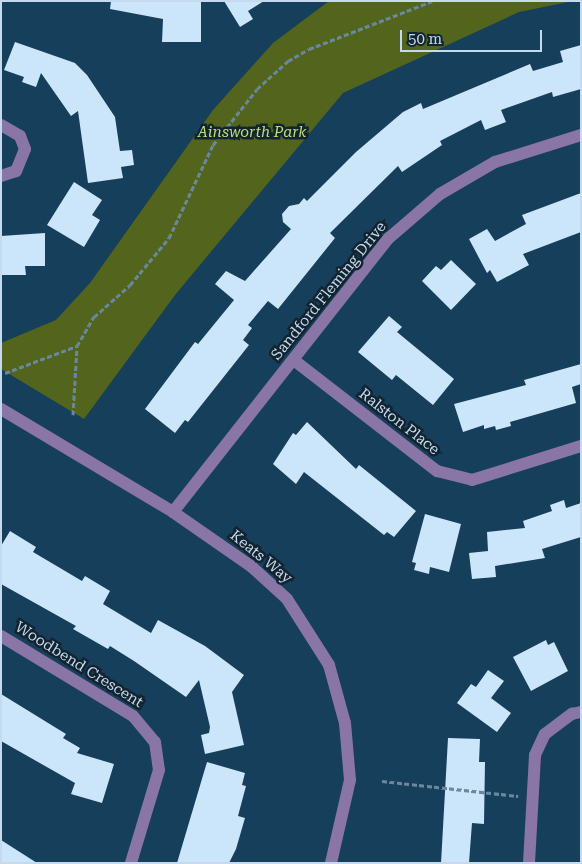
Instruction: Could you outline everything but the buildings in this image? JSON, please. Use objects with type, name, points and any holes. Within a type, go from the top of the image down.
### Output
[{"type":"street","points":[[1,125],[20,136],[25,150],[16,171],[1,176]]},
{"type":"street","name":"Sandford Fleming Drive","points":[[174,512],[295,361],[389,238],[440,194],[494,162],[581,135]]},
{"type":"street","name":"Ralston Place","points":[[295,361],[437,472],[472,480],[581,446]]},
{"type":"street","name":"Keats Way","points":[[1,409],[174,512],[252,567],[287,599],[329,664],[345,723],[350,780],[330,863]]},
{"type":"street","name":"Woodbend Crescent","points":[[1,636],[133,716],[155,742],[158,770],[131,863]]},
{"type":"street","points":[[529,863],[531,797],[535,755],[545,734],[572,714],[581,712]]},
{"type":"path","points":[[73,415],[78,346],[94,317],[130,286],[169,238],[213,145],[268,77],[309,50],[432,1]]},
{"type":"path","points":[[5,373],[78,346]]},
{"type":"path","points":[[382,780],[531,797]]},
{"type":"green space","name":"Ainsworth Park","points":[[329,1],[573,1],[519,12],[343,93],[175,295],[84,419],[1,369],[1,343],[56,320],[90,283],[213,110],[273,43]]}]
